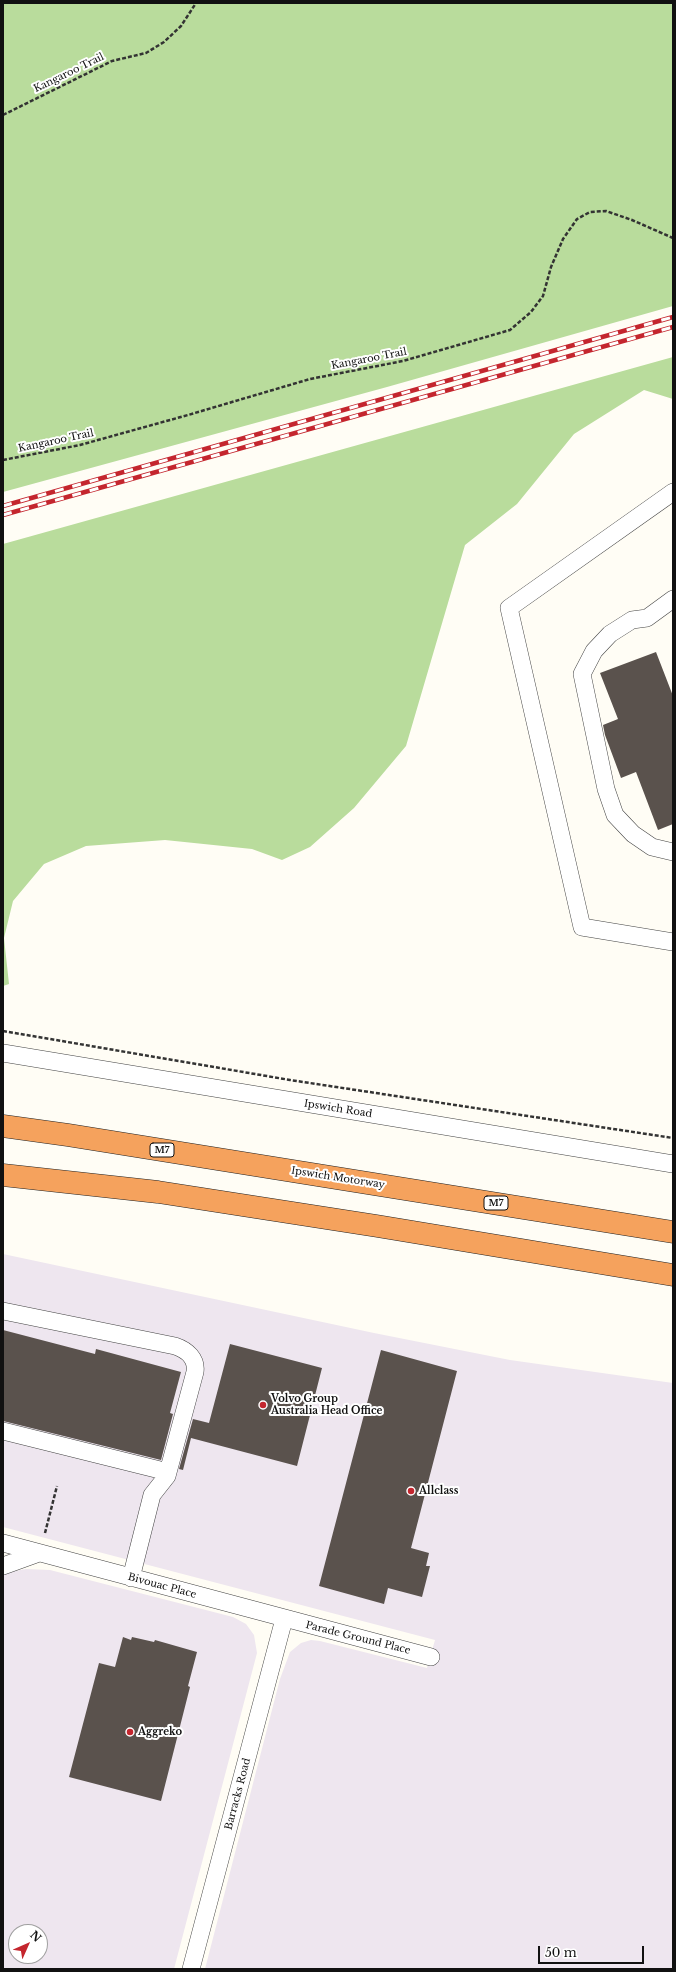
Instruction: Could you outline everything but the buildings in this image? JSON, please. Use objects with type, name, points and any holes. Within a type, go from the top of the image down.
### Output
[{"type":"highway","name":"Ipswich Motorway","points":[[3,1126],[68,1135],[673,1232]]},
{"type":"highway","points":[[3,1175],[158,1192],[377,1226],[673,1275]]},
{"type":"street","points":[[673,492],[509,608],[582,927],[673,942]]},
{"type":"street","points":[[673,599],[647,618],[632,620],[610,634],[594,651],[582,674],[606,789],[616,815],[633,834],[652,847],[673,852]]},
{"type":"street","name":"Ipswich Road","points":[[3,1053],[673,1164]]},
{"type":"street","points":[[3,1311],[176,1346],[189,1354],[195,1362],[195,1372],[168,1472],[152,1498],[131,1578]]},
{"type":"street","points":[[3,1431],[168,1472]]},
{"type":"street","name":"Bivouac Place","points":[[3,1543],[284,1619]]},
{"type":"street","points":[[3,1566],[39,1553]]},
{"type":"street","name":"Parade Ground Place","points":[[284,1619],[431,1657]]},
{"type":"street","name":"Barracks Road","points":[[191,1969],[284,1619]]},
{"type":"path","name":"Kangaroo Trail","points":[[3,115],[112,61],[146,53],[158,46],[181,26],[196,3]]},
{"type":"path","name":"Kangaroo Trail","points":[[3,460],[80,445],[310,379],[403,361],[510,330],[531,312],[543,296],[551,267],[563,239],[577,219],[590,212],[606,211],[673,238]]},
{"type":"path","points":[[3,1031],[297,1081],[673,1138]]},
{"type":"path","points":[[45,1533],[57,1486]]},
{"type":"shaded area","points":[[3,1254],[374,1333],[510,1360],[673,1383],[673,1969],[205,1969],[280,1679],[290,1652],[301,1643],[311,1640],[320,1641],[427,1668],[435,1640],[3,1527]]},
{"type":"shaded area","points":[[26,1569],[50,1570],[233,1617],[246,1624],[254,1635],[257,1653],[174,1969],[3,1969],[3,1573]]},
{"type":"green space","points":[[3,3],[673,3],[673,306],[387,387],[3,492]]},
{"type":"green space","points":[[673,357],[673,399],[644,390],[574,434],[517,504],[465,545],[406,746],[354,808],[310,847],[282,860],[252,849],[165,840],[86,846],[44,864],[13,901],[4,938],[9,984],[3,986],[3,544]]},
{"type":"railway","points":[[3,506],[673,317]]},
{"type":"railway","points":[[3,515],[673,327]]},
{"type":"place","name":"Volvo Group Australia Head Office","points":[[263,1405]]},
{"type":"place","name":"Allclass","points":[[411,1491]]},
{"type":"place","name":"Aggreko","points":[[130,1732]]}]
